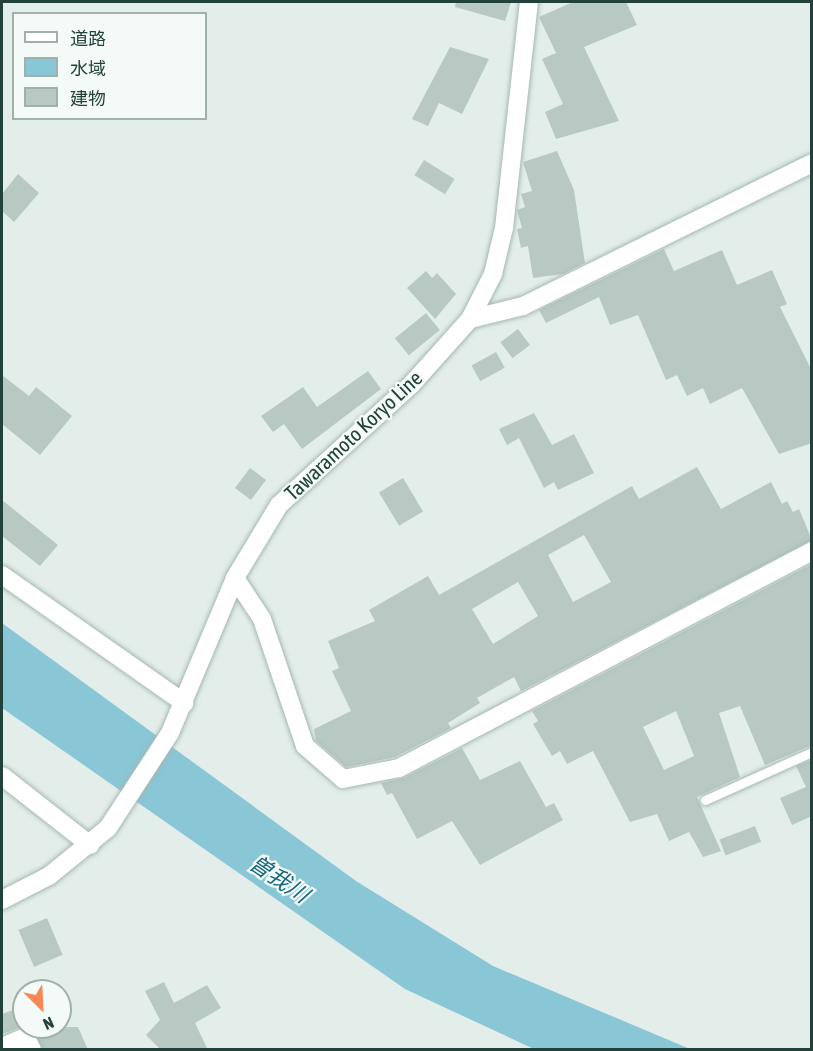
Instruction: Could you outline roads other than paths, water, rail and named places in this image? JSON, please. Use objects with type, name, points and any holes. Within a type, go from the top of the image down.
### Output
[{"type":"street","name":"Tawaramoto Koryo Line","points":[[2,900],[49,876],[90,845],[108,828],[170,733],[235,579],[279,505],[411,385],[470,319],[493,274],[504,228],[529,2]]},
{"type":"street","points":[[470,319],[523,306],[812,163]]},
{"type":"street","points":[[235,579],[262,619],[305,747],[343,779],[399,768],[812,551]]},
{"type":"street","points":[[2,575],[184,703]]},
{"type":"street","points":[[2,776],[90,845]]},
{"type":"street","points":[[2,1047],[26,1037],[32,1050]]},
{"type":"lane","points":[[705,800],[812,753]]},
{"type":"water","name":"曽我川","points":[[2,623],[356,881],[493,966],[690,1049],[534,1049],[405,989],[2,708]]}]
